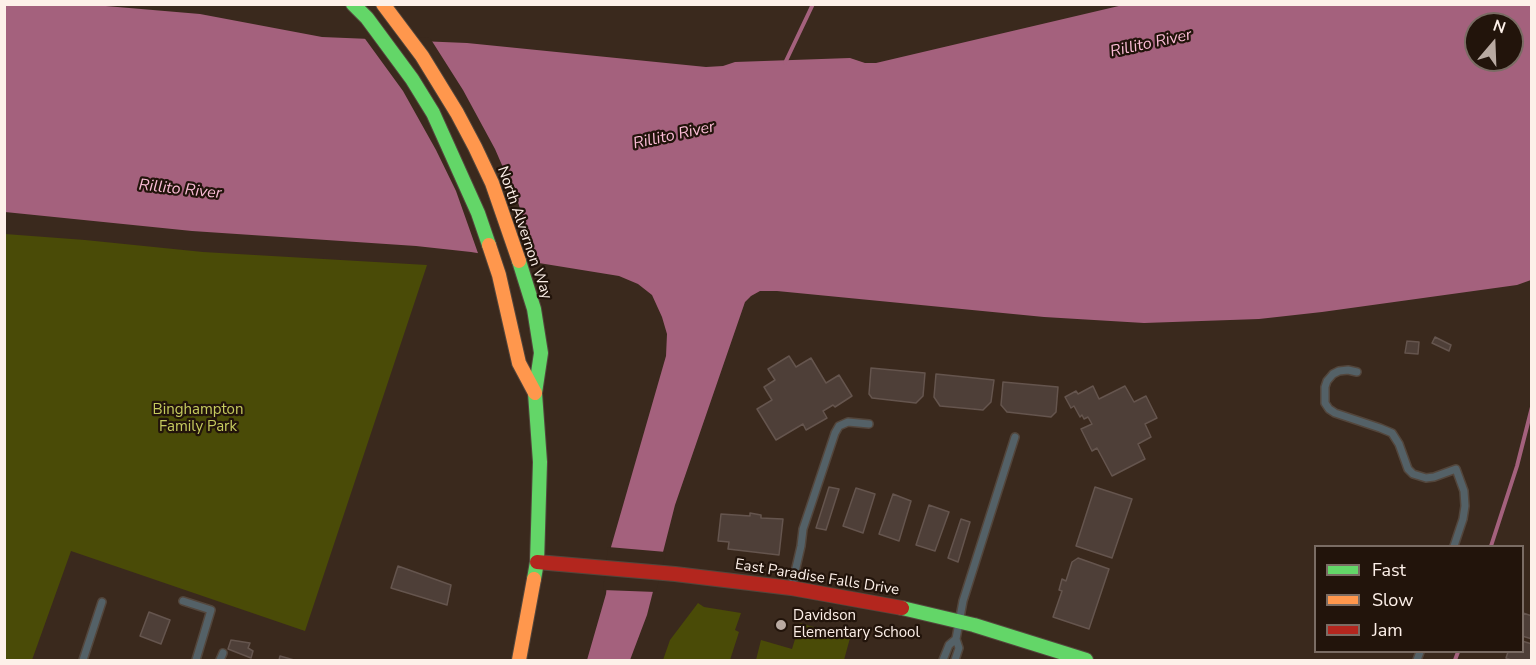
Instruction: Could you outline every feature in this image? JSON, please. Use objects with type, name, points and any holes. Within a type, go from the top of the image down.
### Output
[{"type":"main road","name":"North Alvernon Way","points":[[353,4],[367,18],[412,79],[433,113],[478,213],[499,275],[519,363],[535,393]]},
{"type":"main road","name":"North Alvernon Way","points":[[383,4],[439,83],[475,147],[503,213],[534,309],[541,353],[535,393],[540,462],[537,562],[519,660]]},
{"type":"main road","name":"East Paradise Falls Drive","points":[[537,562],[675,574],[791,588],[910,609],[958,621],[1059,656],[1086,660]]},
{"type":"lane","points":[[1357,372],[1348,370],[1333,374],[1325,387],[1325,403],[1335,413],[1392,434],[1399,444],[1408,469],[1413,474],[1426,478],[1456,469],[1464,491],[1465,506],[1454,545]]},
{"type":"lane","points":[[791,588],[803,529],[837,429],[843,423],[848,422],[869,423]]},
{"type":"lane","points":[[955,660],[959,648],[956,639],[958,621],[1016,437]]},
{"type":"lane","points":[[83,660],[102,602]]},
{"type":"lane","points":[[183,602],[211,610],[196,660]]},
{"type":"lane","points":[[943,660],[949,645],[956,639]]},
{"type":"green space","name":"Binghampton Family Park","points":[[5,234],[203,252],[427,265],[305,631],[71,551],[32,660],[5,660]]},
{"type":"green space","points":[[698,603],[704,607],[741,613],[735,630],[739,632],[730,660],[663,660],[670,640]]},
{"type":"green space","points":[[800,623],[850,638],[844,660],[756,660],[761,640],[792,649]]},
{"type":"water","name":"Rillito River","points":[[5,5],[94,5],[200,14],[322,37],[467,43],[706,67],[723,66],[735,62],[850,58],[865,63],[876,63],[1123,5],[1531,5],[1531,280],[1517,285],[1259,319],[1144,323],[1044,317],[777,291],[760,291],[751,296],[745,302],[675,505],[647,615],[630,660],[587,660],[606,594],[611,547],[666,356],[667,334],[652,295],[638,284],[619,276],[471,252],[416,246],[192,231],[5,212]]},
{"type":"pier","points":[[363,36],[430,38],[463,90],[495,149],[518,202],[537,265],[479,256],[456,191],[436,150],[403,91]]},
{"type":"pier","points":[[608,547],[666,552],[656,592],[603,590]]},
{"type":"building","points":[[1435,337],[1451,345],[1449,351],[1432,343]]},
{"type":"building","points":[[1407,341],[1419,342],[1418,354],[1405,353]]},
{"type":"building","points":[[789,356],[796,367],[811,358],[826,383],[839,375],[852,396],[835,407],[833,405],[823,411],[827,418],[806,430],[803,424],[776,440],[757,409],[772,400],[764,387],[775,380],[768,369]]},
{"type":"building","points":[[871,368],[925,373],[923,396],[916,403],[872,398],[869,394]]},
{"type":"building","points":[[936,374],[994,380],[991,402],[983,410],[940,406],[934,397]]},
{"type":"building","points":[[1003,382],[1058,387],[1056,412],[1051,417],[1007,412],[1001,405]]},
{"type":"building","points":[[1093,386],[1099,399],[1125,386],[1134,402],[1146,396],[1157,418],[1145,424],[1151,437],[1138,444],[1145,459],[1112,476],[1097,448],[1092,451],[1081,429],[1092,424],[1088,417],[1084,419],[1082,415],[1080,417],[1065,397],[1076,391],[1078,394]]},
{"type":"building","points":[[829,487],[839,489],[826,530],[816,528]]},
{"type":"building","points":[[1095,487],[1132,499],[1112,558],[1076,546]]},
{"type":"building","points":[[856,488],[875,494],[863,533],[843,526]]},
{"type":"building","points":[[893,494],[911,501],[899,541],[879,534]]},
{"type":"building","points":[[929,505],[949,512],[935,551],[916,545]]},
{"type":"building","points":[[750,513],[761,515],[761,518],[783,519],[779,555],[728,549],[729,542],[718,541],[721,514],[750,516]]},
{"type":"building","points":[[961,519],[970,522],[958,562],[948,558]]},
{"type":"building","points":[[1078,558],[1109,569],[1089,629],[1053,617],[1062,591],[1059,590],[1062,579],[1066,581],[1072,562]]},
{"type":"building","points":[[398,566],[451,585],[447,605],[391,588]]},
{"type":"building","points":[[149,612],[170,620],[161,644],[140,636]]},
{"type":"building","points":[[1524,613],[1532,616],[1532,639],[1524,637]]},
{"type":"building","points":[[231,640],[250,643],[248,648],[253,651],[251,658],[228,649]]},
{"type":"building","points":[[1524,642],[1532,644],[1532,660],[1506,658],[1508,653],[1524,653]]},
{"type":"building","points":[[280,656],[294,660],[279,660]]},
{"type":"waterway","points":[[785,63],[813,4]]},
{"type":"waterway","points":[[1491,545],[1517,466],[1532,407]]},
{"type":"waterway","points":[[1455,660],[1458,653]]},
{"type":"traffic: fast","points":[[353,4],[367,18],[412,79],[433,113],[478,213],[489,245]]},
{"type":"traffic: fast","points":[[519,261],[534,309],[541,353],[535,393],[540,462],[537,562],[534,579]]},
{"type":"traffic: fast","points":[[902,608],[974,625],[1086,660]]},
{"type":"traffic: slow","points":[[383,4],[422,56],[475,147],[492,183],[519,261]]},
{"type":"traffic: slow","points":[[489,245],[499,275],[519,363],[535,393]]},
{"type":"traffic: slow","points":[[519,660],[534,579]]},
{"type":"traffic: jam","points":[[537,562],[675,574],[791,588],[902,608]]},
{"type":"place","name":"Davidson Elementary School","points":[[781,625]]}]
